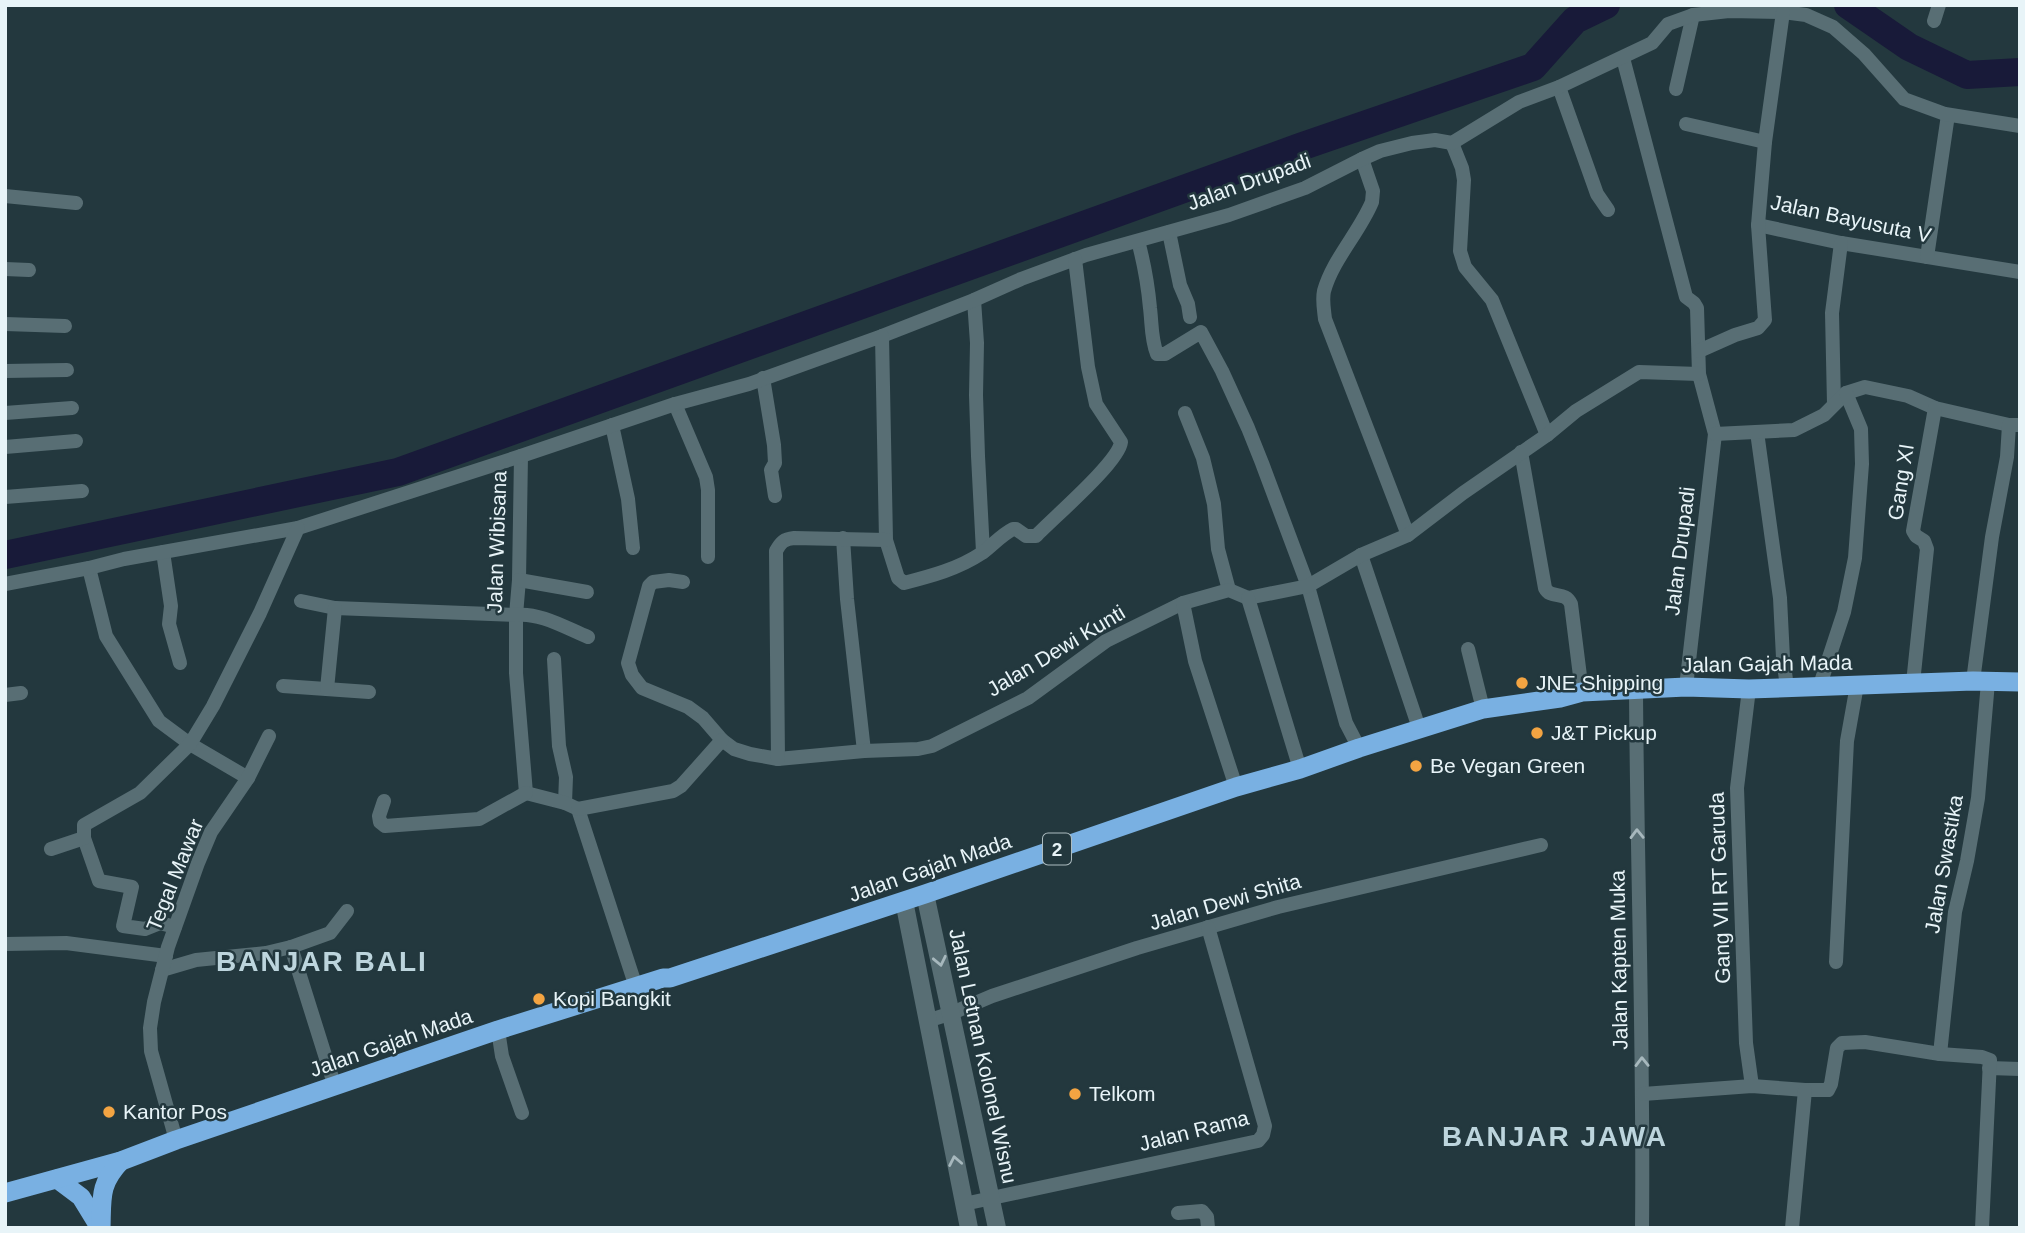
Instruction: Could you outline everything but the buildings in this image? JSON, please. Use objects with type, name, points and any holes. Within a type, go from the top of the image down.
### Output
[{"type":"highway","name":"Jalan Gajah Mada","points":[[121,1161],[498,1030],[670,978],[1236,788],[1483,709],[1560,698],[1582,692],[1686,687],[1749,689],[1820,685],[2020,682]]},
{"type":"highway","name":"2","points":[[58,1179],[121,1161]]},
{"type":"highway","points":[[101,1228],[102,1198],[106,1180],[121,1161]]},
{"type":"highway","points":[[5,1193],[58,1179],[80,1197],[101,1228]]},
{"type":"street","points":[[1934,21],[1939,5]]},
{"type":"street","points":[[1547,435],[1492,300],[1465,267],[1460,251],[1464,180],[1452,143],[1519,102],[1559,87],[1652,43],[1668,24],[1693,15],[1729,11],[1806,15],[1833,27],[1864,54],[1905,99],[1948,115],[2020,126]]},
{"type":"street","name":"Jalan Bayusuta V","points":[[1783,12],[1765,142],[1758,225],[1840,243],[2020,272]]},
{"type":"street","points":[[1676,89],[1693,15]]},
{"type":"street","name":"Jalan Drupadi","points":[[1623,58],[1686,297],[1697,308],[1699,374],[1715,434],[1686,687]]},
{"type":"street","points":[[1559,87],[1597,194],[1608,210]]},
{"type":"street","points":[[1927,257],[1948,115]]},
{"type":"street","points":[[1686,124],[1765,142]]},
{"type":"street","name":"Jalan Drupadi","points":[[521,456],[675,404],[749,384],[974,300],[1075,259],[1229,215],[1305,188],[1362,159],[1412,143],[1434,140],[1452,143]]},
{"type":"street","points":[[1362,159],[1373,191],[1372,202],[1331,274],[1323,294],[1325,319],[1408,535]]},
{"type":"street","points":[[5,196],[76,203]]},
{"type":"street","points":[[1699,351],[1758,328],[1765,320],[1758,225]]},
{"type":"street","points":[[1169,232],[1190,317]]},
{"type":"street","points":[[1138,241],[1157,354],[1165,354],[1201,332],[1218,363],[1248,428],[1308,586],[1322,631],[1336,694],[1346,723],[1359,748]]},
{"type":"street","points":[[1834,404],[1832,313],[1840,243]]},
{"type":"street","points":[[882,335],[886,540],[898,578],[904,583],[964,564],[1013,529],[1026,536],[1036,536],[1120,449],[1121,442],[1096,404],[1088,367],[1075,259]]},
{"type":"street","points":[[5,269],[29,270]]},
{"type":"street","points":[[974,300],[983,552]]},
{"type":"street","points":[[5,324],[65,326]]},
{"type":"street","points":[[5,371],[67,370]]},
{"type":"street","points":[[1185,413],[1203,458],[1214,503],[1218,549],[1229,590],[1248,598],[1308,586],[1361,555],[1408,535],[1576,411],[1639,372],[1699,374]]},
{"type":"street","points":[[763,378],[774,445],[775,462],[771,470],[775,496]]},
{"type":"street","points":[[1715,434],[1794,430],[1824,415],[1846,393],[1865,387],[1920,400],[1935,408],[2014,425]]},
{"type":"street","points":[[1820,685],[1844,612],[1855,558],[1862,464],[1861,429],[1846,393]]},
{"type":"street","points":[[675,404],[706,477],[708,557]]},
{"type":"street","points":[[5,413],[72,408]]},
{"type":"street","name":"Gang XI","points":[[1913,683],[1927,549],[1924,541],[1913,531],[1935,408]]},
{"type":"street","points":[[612,425],[628,499],[633,548]]},
{"type":"street","name":"Jalan Swastika","points":[[1940,1054],[1955,912],[1978,798],[1981,681],[1992,537],[2014,425]]},
{"type":"street","points":[[1756,432],[1770,515],[1787,687]]},
{"type":"street","points":[[5,447],[76,441]]},
{"type":"street","points":[[1521,452],[1545,588],[1552,595],[1569,598],[1571,604],[1582,692]]},
{"type":"street","name":"Jalan Wibisana","points":[[5,584],[298,527],[521,456],[516,680],[526,793]]},
{"type":"street","points":[[5,497],[82,491]]},
{"type":"street","points":[[175,927],[162,923],[141,929],[123,926],[132,887],[99,880],[84,838],[84,825],[140,793],[190,744],[213,706],[260,613],[298,527]]},
{"type":"street","points":[[843,538],[864,751]]},
{"type":"street","points":[[778,759],[776,551],[786,539],[886,540]]},
{"type":"street","points":[[163,552],[171,606],[169,624],[180,663]]},
{"type":"street","points":[[1361,555],[1419,728]]},
{"type":"street","points":[[89,568],[106,636],[159,721],[190,744],[248,778]]},
{"type":"street","points":[[519,580],[587,592]]},
{"type":"street","points":[[384,801],[379,816],[380,822],[385,826],[479,819],[526,793],[571,806],[673,791],[681,786],[722,740],[703,718],[688,707],[642,688],[628,663],[651,582],[683,582]]},
{"type":"street","name":"Jalan Dewi Kunti","points":[[722,740],[734,749],[778,759],[932,746],[1028,698],[1106,641],[1183,603],[1229,590]]},
{"type":"street","points":[[1248,598],[1300,769]]},
{"type":"street","points":[[301,601],[335,608],[525,614],[587,637]]},
{"type":"street","points":[[1183,603],[1195,661],[1236,788]]},
{"type":"street","points":[[327,689],[335,608]]},
{"type":"street","points":[[1468,649],[1483,709]]},
{"type":"street","points":[[554,659],[559,746],[571,806],[636,987]]},
{"type":"street","points":[[1836,962],[1847,741],[1857,685]]},
{"type":"street","points":[[283,686],[369,692]]},
{"type":"street","name":"Gang VII RT Garuda","points":[[1749,689],[1737,788],[1746,1043],[1752,1086]]},
{"type":"street","name":"Jalan Kapten Muka","points":[[1636,690],[1643,1094],[1642,1228]]},
{"type":"street","points":[[5,695],[22,693]]},
{"type":"street","name":"Tegal Mawar","points":[[176,1140],[150,1051],[154,1002],[175,927],[211,832],[248,778],[269,736]]},
{"type":"street","points":[[51,849],[84,838]]},
{"type":"street","name":"Jalan Dewi Shita","points":[[927,1021],[992,996],[1208,927],[1305,900],[1541,845]]},
{"type":"street","name":"Jalan Letnan Kolonel Wisnu","points":[[925,894],[997,1228]]},
{"type":"street","points":[[904,901],[969,1228]]},
{"type":"street","points":[[5,944],[66,943],[164,963],[196,960],[266,953],[291,947],[330,933],[346,911]]},
{"type":"street","name":"Jalan Rama","points":[[964,1204],[1258,1141],[1265,1126],[1208,927]]},
{"type":"street","points":[[291,947],[335,1087]]},
{"type":"street","points":[[498,1030],[502,1056],[522,1113]]},
{"type":"street","points":[[1643,1094],[1752,1086],[1828,1090],[1837,1048],[1842,1043],[1865,1042],[1940,1054],[1982,1057],[1989,1064],[2020,1069]]},
{"type":"street","points":[[1982,1228],[1989,1064]]},
{"type":"street","points":[[1792,1228],[1805,1090]]},
{"type":"street","points":[[1178,1213],[1202,1211],[1207,1217],[1208,1228]]},
{"type":"waterway","points":[[5,555],[398,472],[1300,147],[1533,67],[1575,20],[1606,5]]},
{"type":"waterway","points":[[1848,5],[1909,47],[1967,75],[2020,72]]},
{"type":"place","name":"JNE Shipping","points":[[1522,683]]},
{"type":"place","name":"J&T Pickup","points":[[1537,733]]},
{"type":"place","name":"Be Vegan Green","points":[[1416,766]]},
{"type":"place","name":"Kopi Bangkit","points":[[539,999]]},
{"type":"place","name":"Telkom","points":[[1075,1094]]},
{"type":"place","name":"Kantor Pos","points":[[109,1112]]},
{"type":"district","name":"BANJAR BALI","points":[[322,961]]},
{"type":"district","name":"BANJAR JAWA","points":[[1555,1136]]}]
